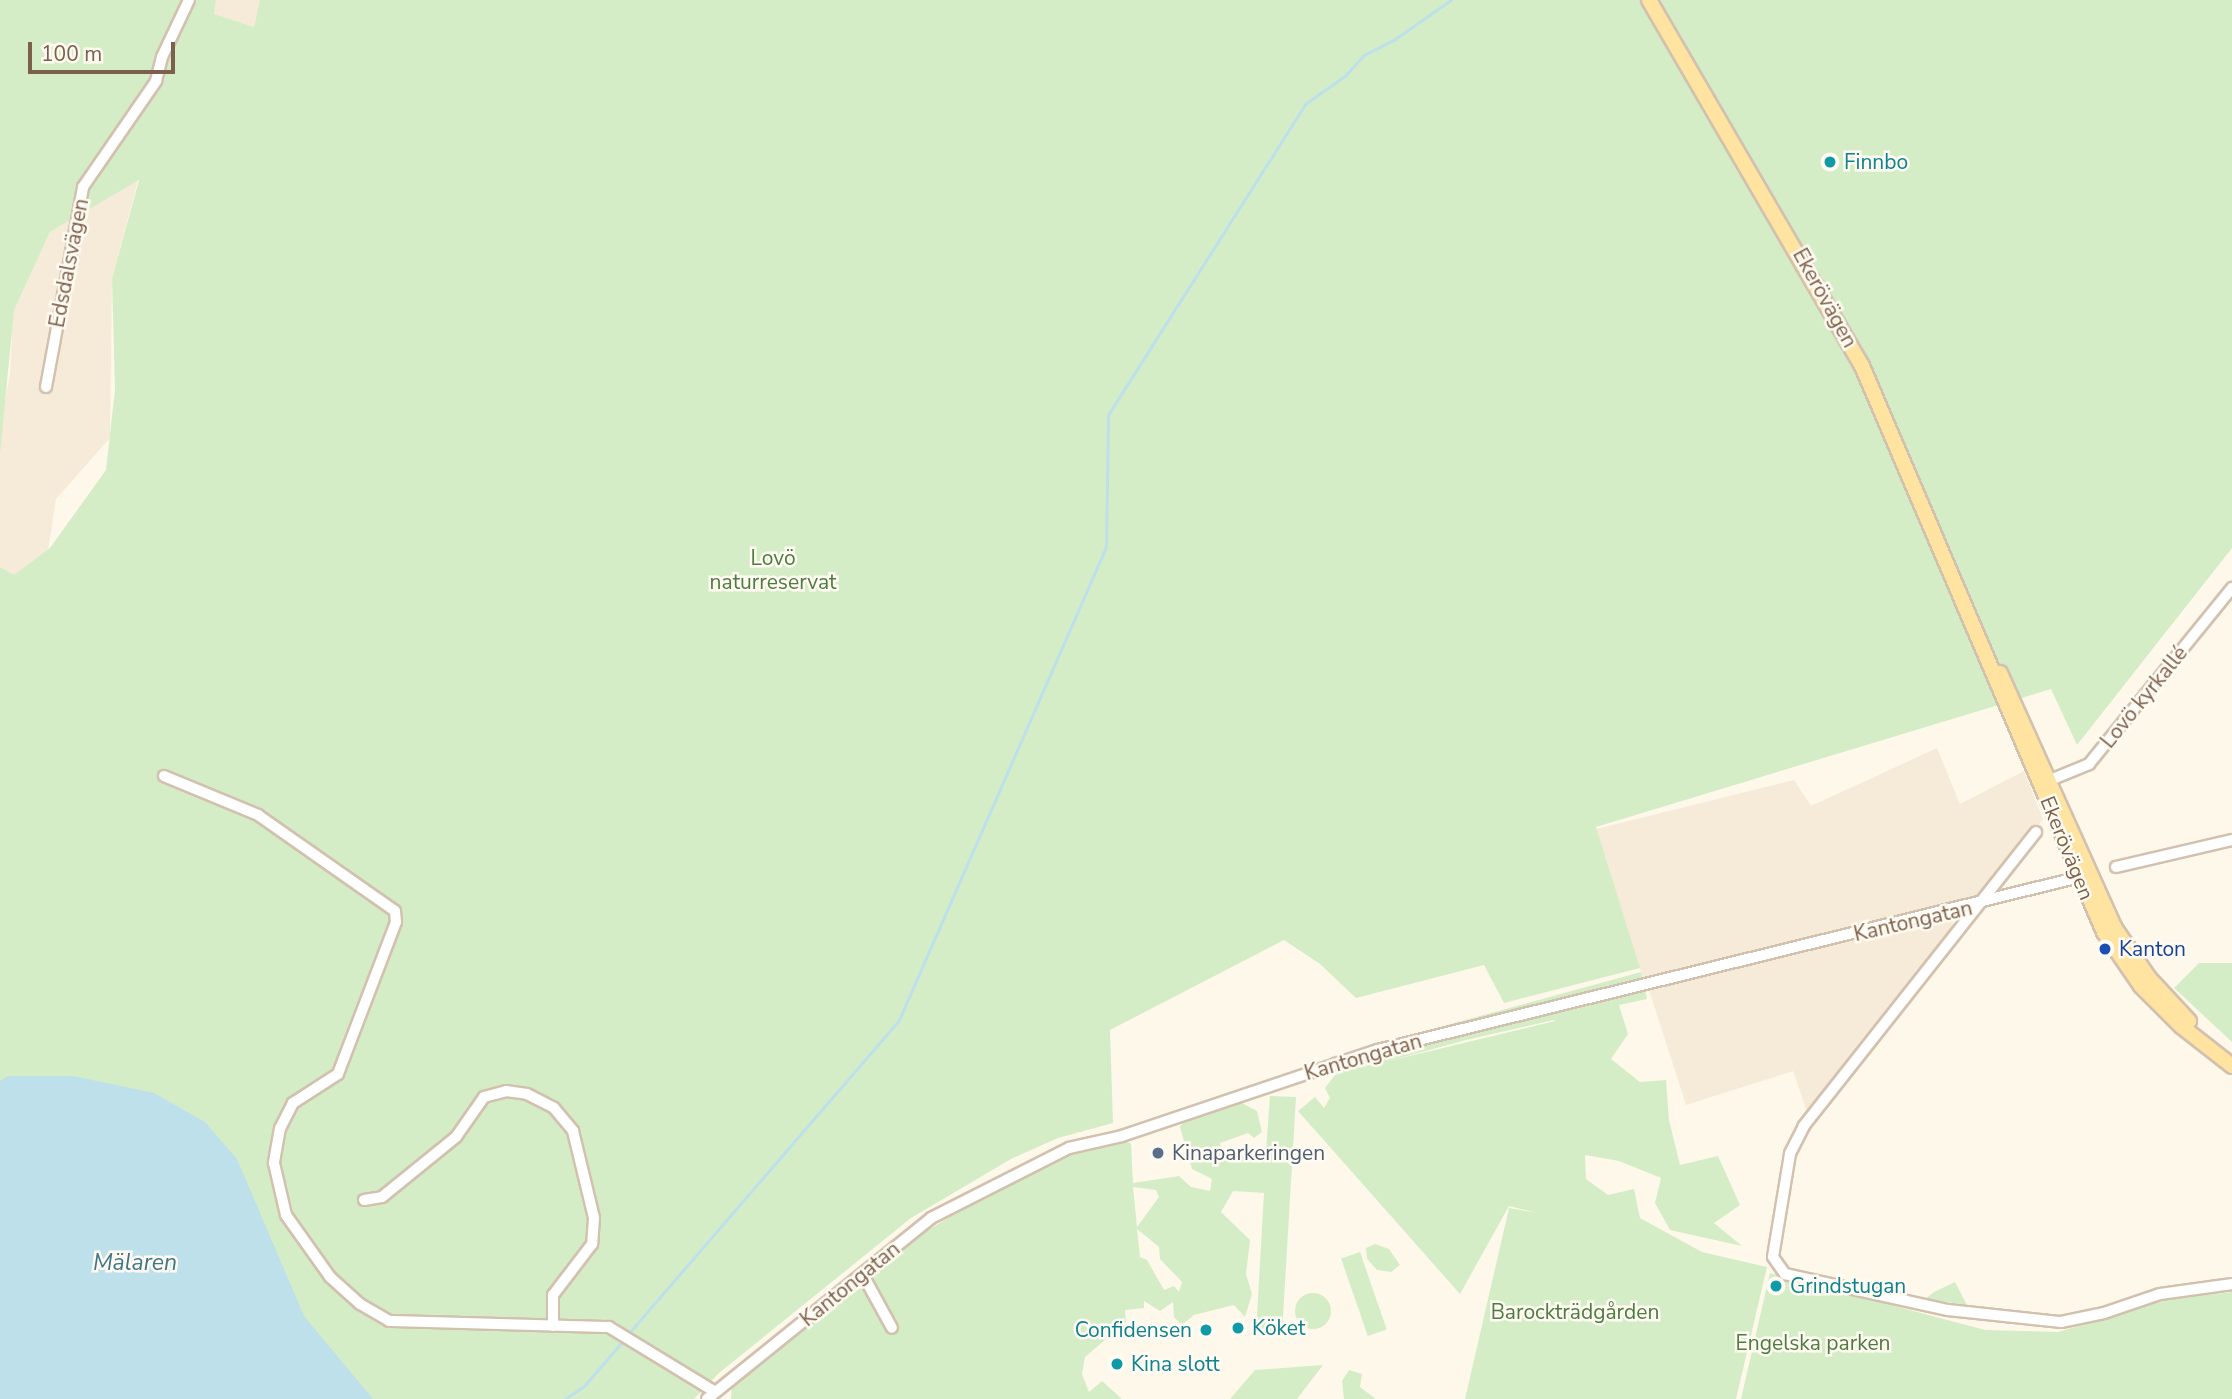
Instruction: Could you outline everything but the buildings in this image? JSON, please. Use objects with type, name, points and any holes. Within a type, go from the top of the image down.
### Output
[{"type":"main road","name":"Ekerövägen","points":[[1649,0],[1844,330],[2085,876],[2120,937],[2149,978],[2215,1052],[2232,1066]]},
{"type":"street","name":"Edsdalsvägen","points":[[46,387],[83,187],[156,81],[162,57],[189,0]]},
{"type":"street","name":"Lovö kyrkallé","points":[[2045,783],[2079,771],[2101,751],[2232,588]]},
{"type":"street","points":[[164,776],[258,815],[396,911],[397,922],[338,1074],[293,1103],[280,1128],[274,1163],[283,1202],[307,1249],[360,1304],[389,1321],[589,1325],[627,1335],[710,1395]]},
{"type":"street","points":[[2036,832],[1982,905],[1804,1126],[1790,1154],[1773,1257],[1785,1274],[1948,1310],[2061,1322],[2104,1313],[2160,1294],[2232,1284]]},
{"type":"street","points":[[2116,867],[2232,840]]},
{"type":"street","name":"Kantongatan","points":[[710,1395],[931,1218],[1069,1149],[1122,1136],[1378,1050],[1982,905],[2085,876]]},
{"type":"street","points":[[364,1200],[382,1197],[456,1138],[484,1097],[506,1091],[527,1094],[554,1108],[573,1131],[594,1218],[589,1251],[553,1295],[553,1326]]},
{"type":"street","points":[[863,1275],[892,1328]]},
{"type":"shaded area","points":[[216,0],[260,0],[254,27],[213,14]]},
{"type":"shaded area","points":[[138,180],[112,279],[110,438],[56,499],[46,564],[24,593],[0,567],[0,427],[10,374],[13,311],[50,232]]},
{"type":"shaded area","points":[[1937,748],[1960,804],[2024,771],[2043,819],[1976,900],[1644,981],[1592,830],[1794,780],[1811,806]]},
{"type":"shaded area","points":[[1952,914],[1953,929],[1807,1112],[1793,1071],[1686,1105],[1648,987]]},
{"type":"green space","name":"Lovö naturreservat","points":[[0,0],[216,0],[214,14],[254,27],[260,0],[2232,0],[2232,548],[2077,745],[2051,689],[1596,827],[1640,968],[1504,1003],[1484,965],[1356,998],[1320,964],[1284,940],[1110,1030],[1113,1123],[1058,1138],[1011,1159],[911,1218],[719,1373],[694,1399],[0,1399],[0,567],[14,575],[50,548],[106,470],[115,389],[112,279],[139,180],[50,232],[14,310],[0,454]]},
{"type":"green space","points":[[2199,963],[2232,963],[2232,1042],[2174,988]]},
{"type":"green space","name":"Barockträdgården","points":[[1641,972],[1647,999],[1619,1005],[1628,1034],[1611,1059],[1640,1082],[1666,1080],[1669,1120],[1680,1165],[1718,1156],[1740,1205],[1714,1223],[1742,1246],[1670,1230],[1655,1203],[1661,1178],[1619,1161],[1585,1155],[1586,1179],[1608,1195],[1634,1189],[1640,1218],[1702,1252],[1767,1267],[1736,1399],[1465,1399],[1509,1208],[1537,1213],[1509,1206],[1460,1294],[1298,1111],[1315,1097],[1324,1108],[1330,1098],[1325,1088],[1335,1075],[1330,1057]],"holes":[[[1555,1021],[1389,1061],[1466,1040]]]},
{"type":"green space","points":[[1270,1096],[1296,1097],[1282,1334],[1256,1332],[1264,1193],[1233,1191],[1221,1212],[1250,1240],[1246,1274],[1252,1294],[1245,1317],[1234,1305],[1194,1315],[1182,1325],[1174,1317],[1173,1302],[1160,1311],[1144,1301],[1144,1308],[1125,1310],[1126,1322],[1085,1357],[1082,1374],[1089,1392],[1102,1381],[1122,1399],[731,1399],[732,1381],[910,1241],[1016,1177],[1102,1139],[1131,1143],[1133,1183],[1179,1176],[1191,1187],[1210,1191],[1212,1179],[1192,1169],[1180,1127],[1187,1116],[1236,1100],[1257,1111],[1262,1132],[1254,1138],[1248,1133],[1220,1143],[1222,1154],[1241,1154],[1247,1160],[1259,1151],[1266,1151]],"holes":[[[1133,1187],[1156,1190],[1159,1197],[1137,1227]],[[1137,1229],[1159,1247],[1160,1259],[1182,1282],[1179,1292],[1174,1286],[1164,1290],[1147,1260],[1140,1257]]]},
{"type":"green space","points":[[1375,1244],[1389,1249],[1400,1265],[1391,1272],[1377,1270],[1367,1259],[1366,1248]]},
{"type":"green space","points":[[1360,1252],[1387,1330],[1368,1336],[1341,1259]]},
{"type":"green space","name":"Engelska parken","points":[[1770,1273],[1985,1330],[2058,1332],[2170,1299],[2232,1292],[2232,1399],[1741,1399]]},
{"type":"green space","points":[[1955,1282],[1967,1305],[1925,1299],[1934,1292]]},
{"type":"green space","points":[[1313,1293],[1326,1298],[1331,1311],[1326,1324],[1313,1329],[1300,1324],[1295,1311],[1300,1298]]},
{"type":"green space","points":[[1323,1365],[1297,1399],[1230,1399],[1255,1370]]},
{"type":"green space","points":[[1349,1370],[1362,1374],[1360,1387],[1376,1399],[1344,1399],[1342,1381]]},
{"type":"water","name":"Mälaren","points":[[8,1076],[73,1076],[154,1093],[205,1122],[237,1159],[304,1316],[373,1399],[0,1399],[0,1081]]},
{"type":"waterway","points":[[629,1333],[899,1020],[1106,547],[1108,415],[1305,104],[1345,76],[1364,55],[1395,39],[1451,0]]},
{"type":"waterway","points":[[565,1399],[584,1386],[623,1341]]},
{"type":"place","name":"Finnbo","points":[[1830,162]]},
{"type":"place","name":"Kanton","points":[[2105,949]]},
{"type":"place","name":"Kinaparkeringen","points":[[1158,1153]]},
{"type":"place","name":"Grindstugan","points":[[1776,1286]]},
{"type":"place","name":"Köket","points":[[1238,1328]]},
{"type":"place","name":"Confidensen","points":[[1206,1330]]},
{"type":"place","name":"Kina slott","points":[[1117,1364]]}]
